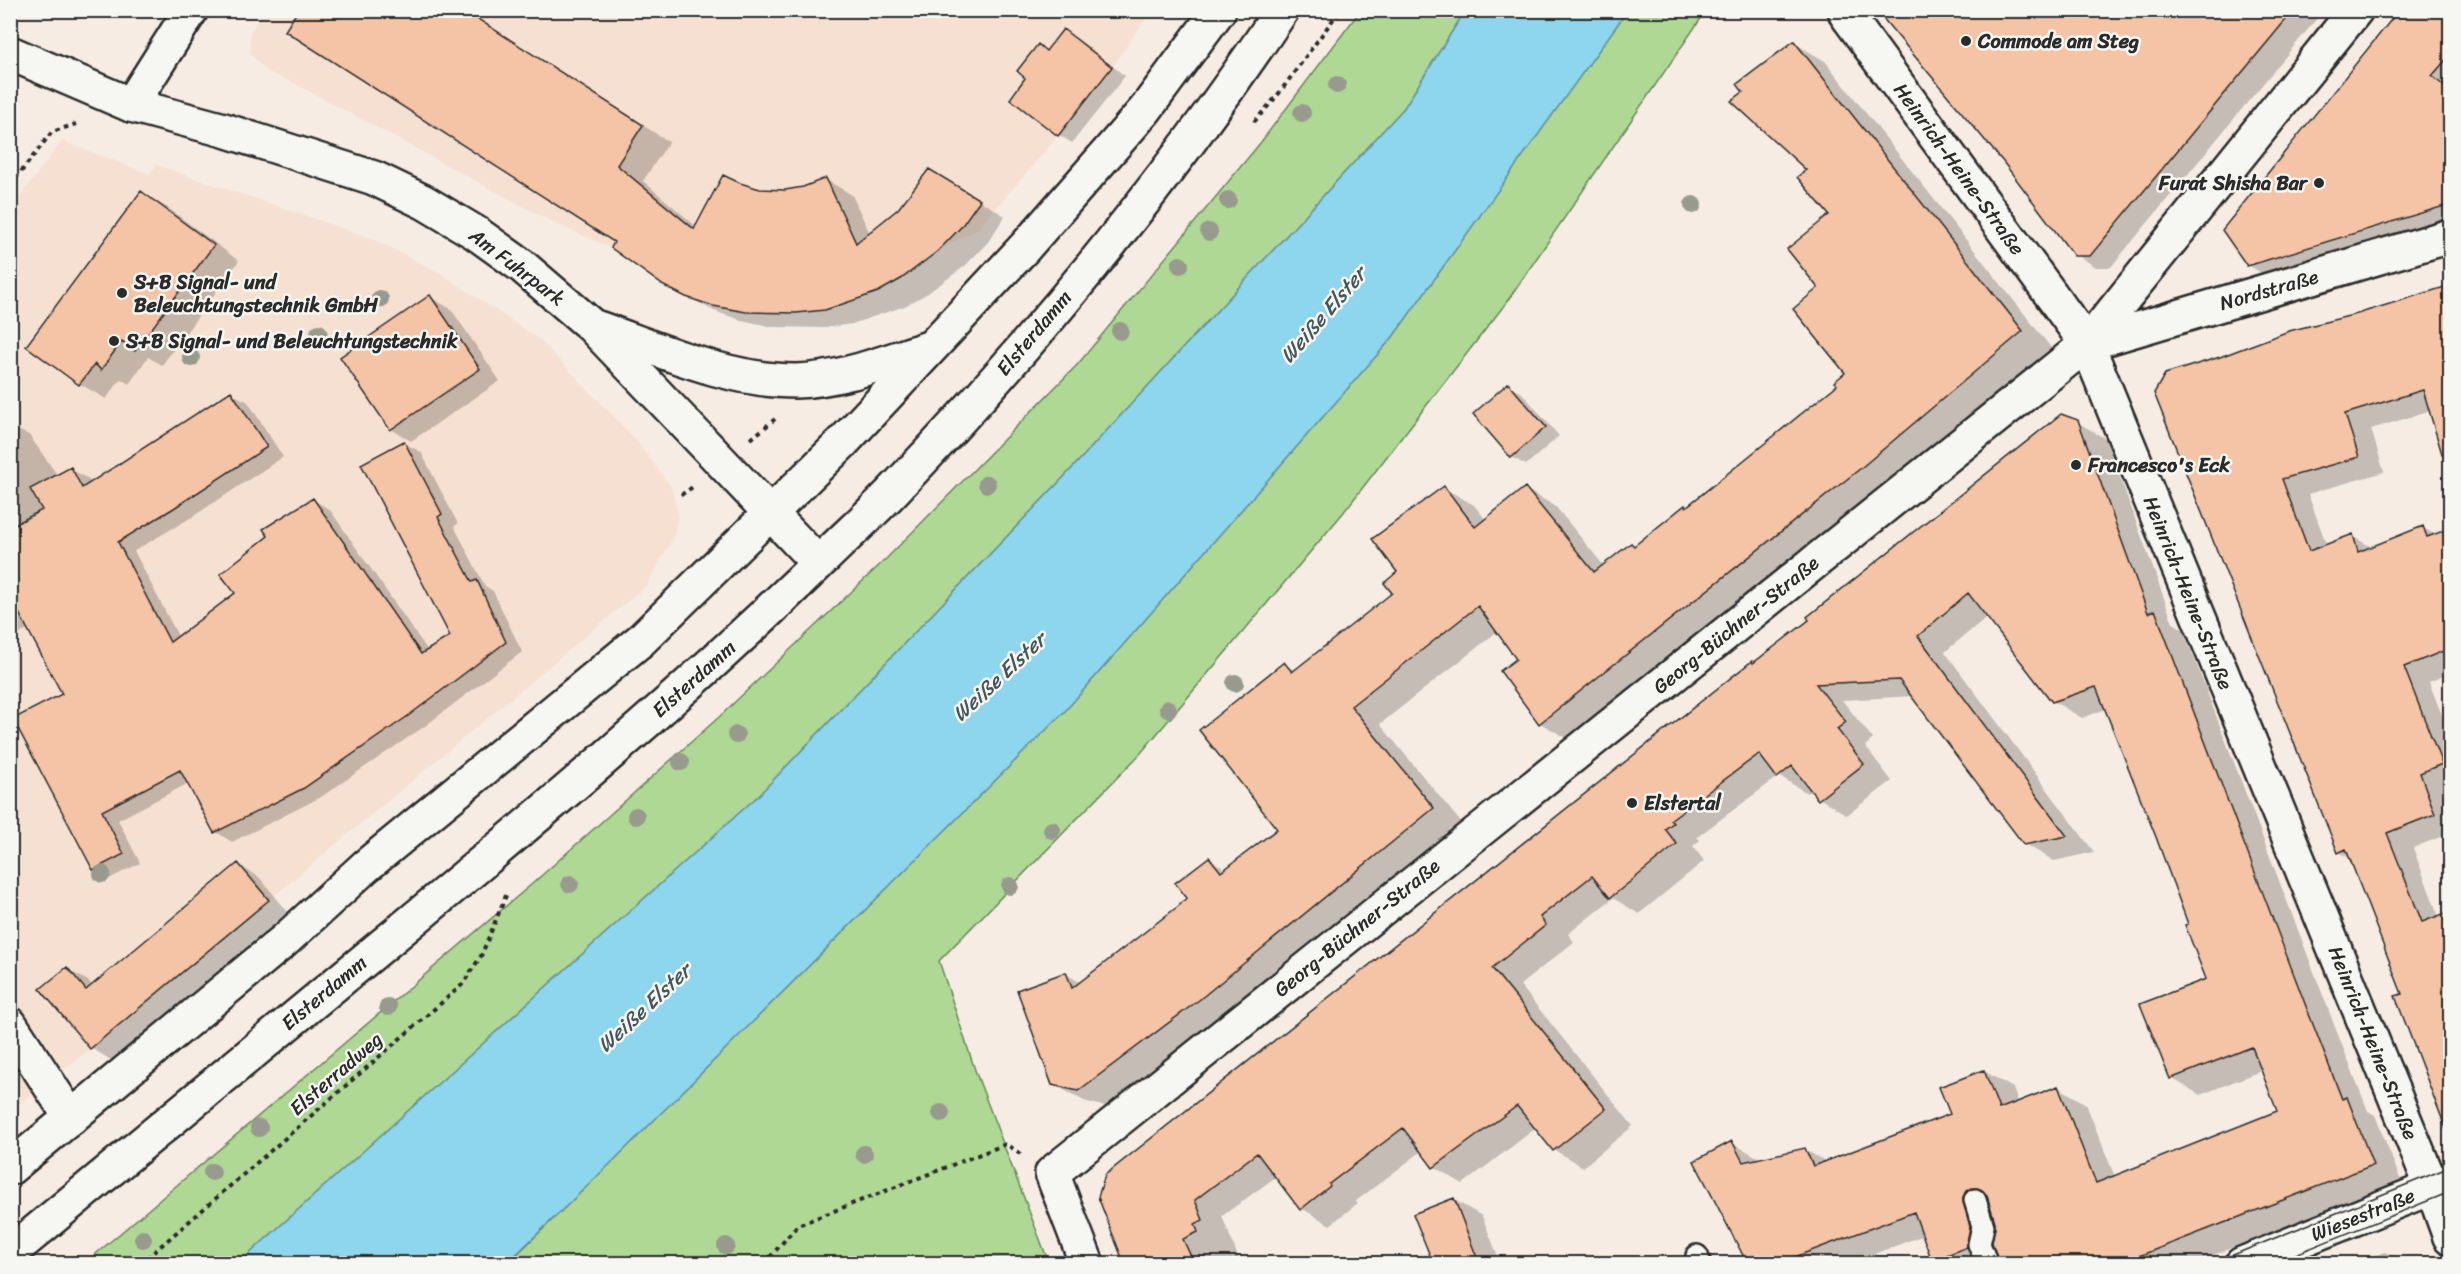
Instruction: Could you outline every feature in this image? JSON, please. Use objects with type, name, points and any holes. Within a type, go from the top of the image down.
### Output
[{"type":"street","points":[[131,105],[191,10]]},
{"type":"street","points":[[10,1168],[285,940],[366,866],[641,640],[857,427],[1026,246],[1144,110],[1219,10]]},
{"type":"street","name":"Elsterdamm","points":[[10,1253],[500,849],[737,641],[891,493],[993,382],[1091,267],[1168,169],[1245,65],[1282,10]]},
{"type":"street","name":"Georg-Büchner-Straße","points":[[1052,1173],[2086,344],[2356,10]]},
{"type":"street","name":"Heinrich-Heine-Straße","points":[[1848,12],[2086,344],[2441,1184],[2451,1237]]},
{"type":"street","name":"Am Fuhrpark","points":[[10,53],[131,105],[318,158],[384,183],[424,202],[476,233],[522,266],[592,326],[818,563]]},
{"type":"street","name":"Nordstraße","points":[[2086,344],[2451,236]]},
{"type":"street","points":[[592,326],[703,365],[755,377],[796,381],[870,367],[929,348]]},
{"type":"street","points":[[10,1024],[71,1118]]},
{"type":"street","points":[[1052,1173],[1087,1263]]},
{"type":"street","name":"Wiesestraße","points":[[2242,1263],[2441,1184]]},
{"type":"lane","points":[[1975,1200],[1983,1226],[1979,1244],[1987,1263]]},
{"type":"path","points":[[10,186],[52,132]]},
{"type":"path","name":"Elsterradweg","points":[[140,1263],[462,985],[481,956],[509,888]]},
{"type":"path","points":[[764,1263],[798,1226],[1006,1144],[1052,1173]]},
{"type":"shaded area","points":[[264,10],[1151,11],[1112,67],[1058,136],[979,228],[938,251],[901,279],[878,292],[825,310],[770,314],[713,306],[664,286],[611,248],[554,223],[296,84],[268,72],[251,55],[250,33]]},
{"type":"shaded area","points":[[62,141],[149,174],[156,165],[371,238],[442,274],[540,340],[635,439],[671,487],[678,514],[674,536],[647,585],[90,1049],[11,1110],[10,210]]},
{"type":"green space","points":[[1360,11],[1465,11],[1404,108],[1065,476],[757,797],[239,1263],[84,1264],[532,884],[718,718],[886,559],[1078,364],[1261,142]]},
{"type":"green space","points":[[1627,11],[1706,11],[1506,303],[1343,513],[1140,754],[939,961],[976,1073],[1049,1263],[507,1264],[1066,710],[1392,338]]},
{"type":"water","name":"Weiße Elster","points":[[1465,11],[1627,11],[1392,338],[1066,710],[612,1162],[507,1263],[239,1263],[757,797],[1065,476],[1404,108]]},
{"type":"building","points":[[298,10],[464,10],[643,125],[617,165],[694,229],[723,175],[760,189],[785,190],[803,187],[826,178],[856,243],[898,209],[929,169],[980,200],[961,227],[938,251],[901,279],[878,292],[825,310],[796,313],[746,312],[713,306],[686,297],[664,286],[611,248],[614,242],[285,31]]},
{"type":"building","points":[[1876,10],[2294,10],[2090,256],[2074,256],[2004,163]]},
{"type":"building","points":[[2399,10],[2451,10],[2451,54],[2432,76],[2451,92],[2451,204],[2247,266],[2222,230]]},
{"type":"building","points":[[1063,29],[1112,67],[1058,136],[1010,99],[1025,78],[1017,71],[1038,44],[1046,51]]},
{"type":"building","points":[[1794,41],[2023,331],[1861,468],[1539,724],[1500,671],[1516,659],[1478,606],[1351,706],[1434,808],[1199,1000],[1078,1091],[1052,1085],[1017,990],[1066,972],[1072,988],[1187,898],[1175,883],[1209,857],[1221,872],[1277,829],[1199,730],[1284,662],[1292,672],[1392,593],[1384,583],[1397,572],[1372,539],[1444,486],[1475,527],[1525,487],[1594,572],[1631,543],[1634,546],[1685,505],[1686,507],[1837,385],[1834,382],[1845,373],[1793,309],[1818,288],[1787,249],[1829,215],[1797,177],[1806,170],[1731,101],[1743,92],[1737,84]]},
{"type":"building","name":"S+B Signal- und Beleuchtungstechnik GmbH","points":[[141,191],[214,245],[135,351],[122,341],[101,370],[95,364],[79,385],[26,346]]},
{"type":"building","points":[[2451,285],[2451,453],[2442,454],[2423,390],[2345,414],[2359,457],[2282,479],[2309,551],[2353,534],[2358,552],[2423,526],[2427,537],[2451,528],[2451,648],[2404,667],[2442,764],[2420,773],[2435,814],[2387,833],[2422,922],[2451,911],[2451,1133],[2448,1134],[2395,996],[2402,994],[2346,849],[2338,853],[2154,393],[2165,374],[2220,357],[2289,331],[2357,314]]},
{"type":"building","points":[[430,295],[480,369],[390,430],[340,357]]},
{"type":"building","points":[[1508,383],[1546,427],[1511,458],[1473,414]]},
{"type":"building","points":[[231,391],[267,447],[118,542],[170,642],[235,593],[220,574],[268,536],[263,529],[313,498],[421,654],[450,636],[361,464],[404,441],[442,514],[438,517],[472,582],[477,580],[506,642],[408,716],[304,788],[214,833],[180,770],[102,811],[124,854],[93,870],[13,719],[62,694],[10,596],[10,527],[42,510],[30,489],[71,467],[82,488]]},
{"type":"building","points":[[2061,414],[2078,420],[2148,613],[2155,610],[2342,1099],[2347,1097],[2373,1165],[2121,1263],[1999,1263],[1992,1243],[1995,1222],[1987,1196],[1977,1188],[1966,1191],[1963,1198],[1970,1227],[1967,1247],[1932,1261],[1914,1212],[1779,1263],[1747,1263],[1694,1161],[1732,1141],[1743,1162],[1805,1148],[1813,1166],[1950,1114],[1939,1087],[1984,1070],[1999,1109],[2058,1086],[2096,1183],[2277,1111],[2252,1047],[2170,1079],[2140,1004],[2206,979],[2185,925],[2188,924],[2156,837],[2096,687],[2052,702],[1968,593],[1918,636],[2067,836],[2024,845],[1899,680],[1816,684],[1846,722],[1837,729],[1864,764],[1818,800],[1792,766],[1777,778],[1759,754],[1670,820],[1673,823],[1665,829],[1677,844],[1610,898],[1592,876],[1540,917],[1546,925],[1492,968],[1606,1109],[1553,1151],[1517,1106],[1433,1168],[1403,1128],[1329,1184],[1330,1186],[1300,1210],[1257,1153],[1195,1200],[1203,1220],[1195,1224],[1198,1232],[1183,1239],[1194,1263],[1124,1263],[1098,1197],[1105,1175],[1752,661],[1753,663],[1809,620],[1807,617]]},
{"type":"building","points":[[238,863],[269,900],[90,1049],[40,989],[67,967],[86,990]]},
{"type":"building","points":[[1454,1198],[1479,1263],[1433,1263],[1413,1214]]},
{"type":"tram line","points":[[2211,1264],[2450,1167]]},
{"type":"tram line","points":[[2271,1264],[2450,1192]]},
{"type":"place","name":"Commode am Steg","points":[[1966,41]]},
{"type":"place","name":"Furat Shisha Bar","points":[[2319,183]]},
{"type":"place","name":"S+B Signal- und Beleuchtungstechnik GmbH","points":[[122,293]]},
{"type":"place","name":"S+B Signal- und Beleuchtungstechnik","points":[[114,341]]},
{"type":"place","name":"Francesco's Eck","points":[[2076,465]]},
{"type":"place","name":"Elstertal","points":[[1632,803]]}]
